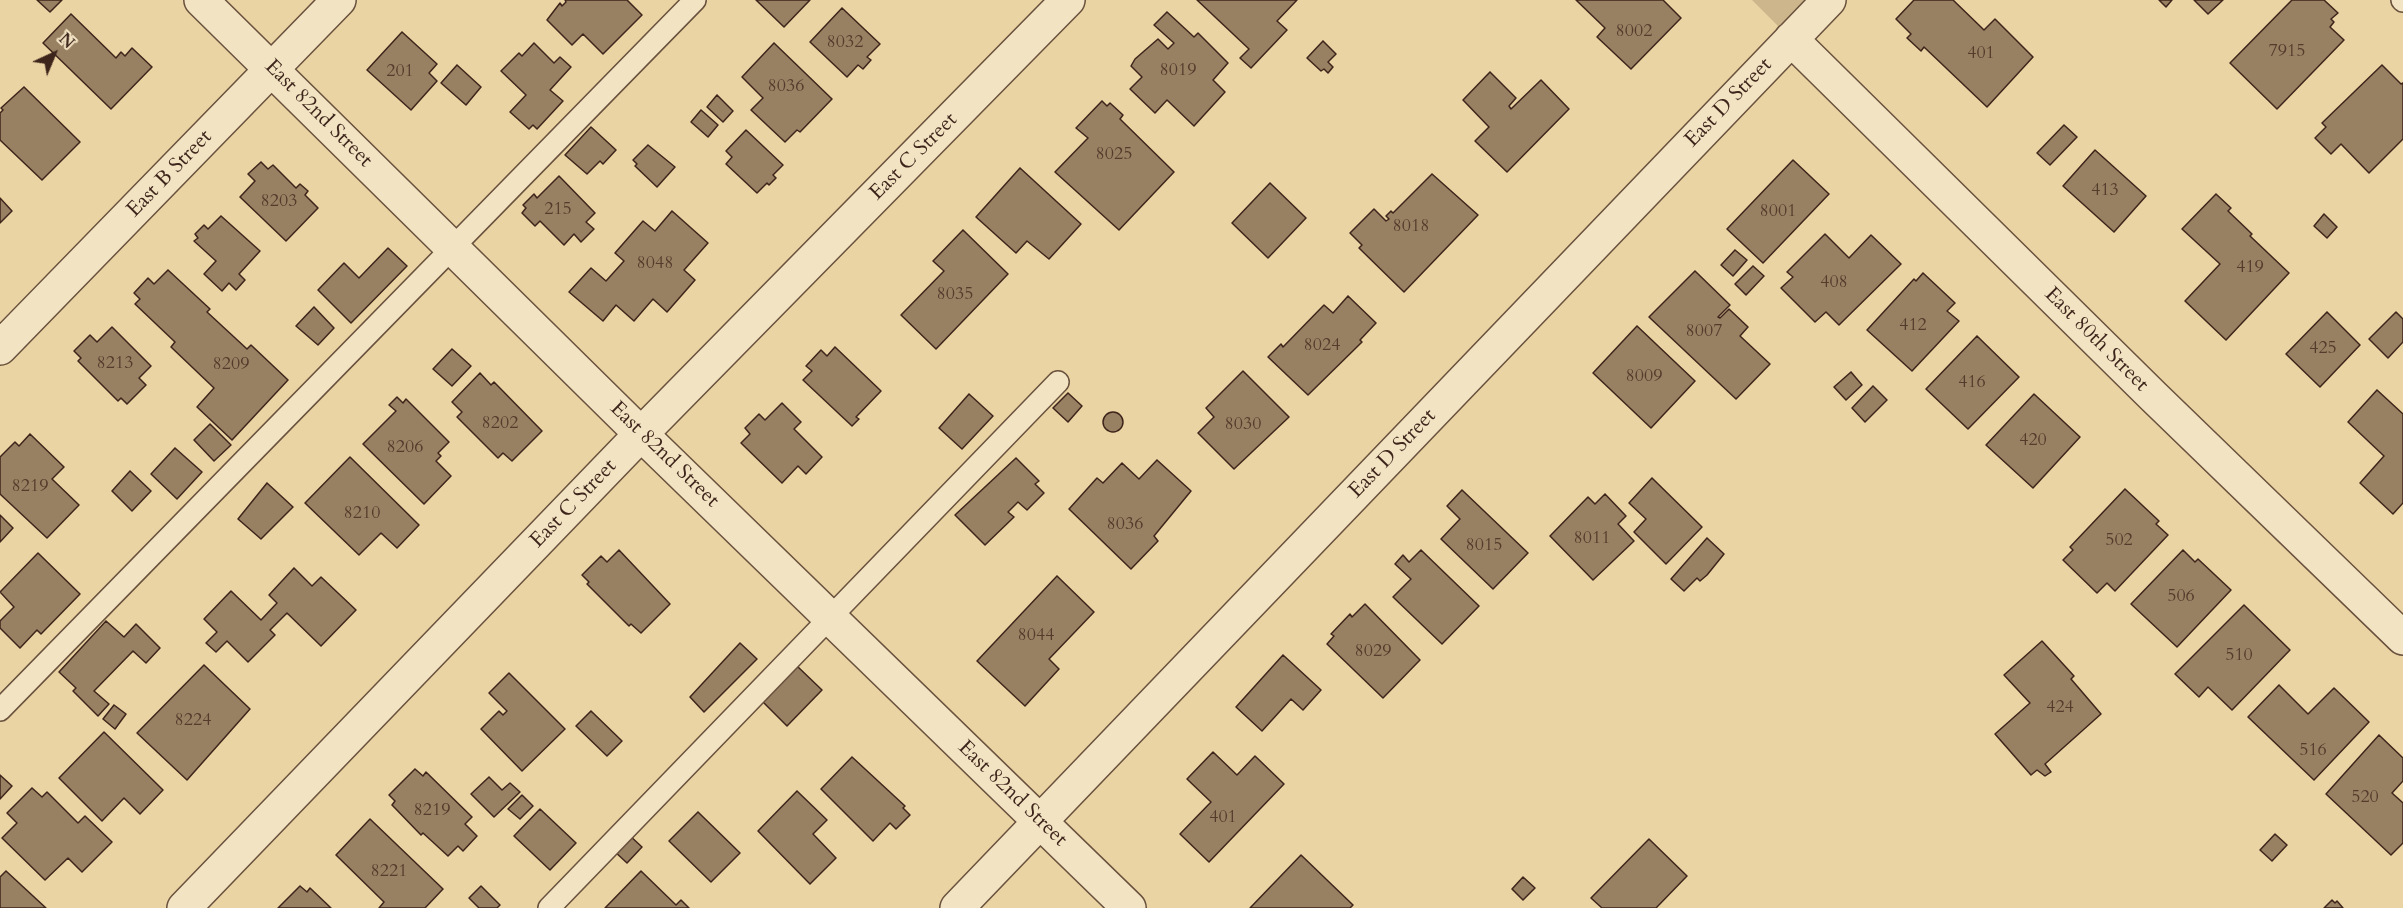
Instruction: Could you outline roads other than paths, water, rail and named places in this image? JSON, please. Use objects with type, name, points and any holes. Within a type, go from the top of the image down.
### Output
[{"type":"street","name":"East 82nd Street","points":[[201,0],[641,434],[1129,908]]},
{"type":"street","name":"East B Street","points":[[0,348],[339,0]]},
{"type":"street","name":"East C Street","points":[[184,908],[641,434],[1068,0]]},
{"type":"street","name":"East D Street","points":[[957,908],[1829,0]]},
{"type":"street","name":"East 80th Street","points":[[1791,39],[2153,396],[2403,638]]},
{"type":"lane","points":[[0,710],[695,0]]},
{"type":"lane","points":[[549,908],[1058,382]]}]
